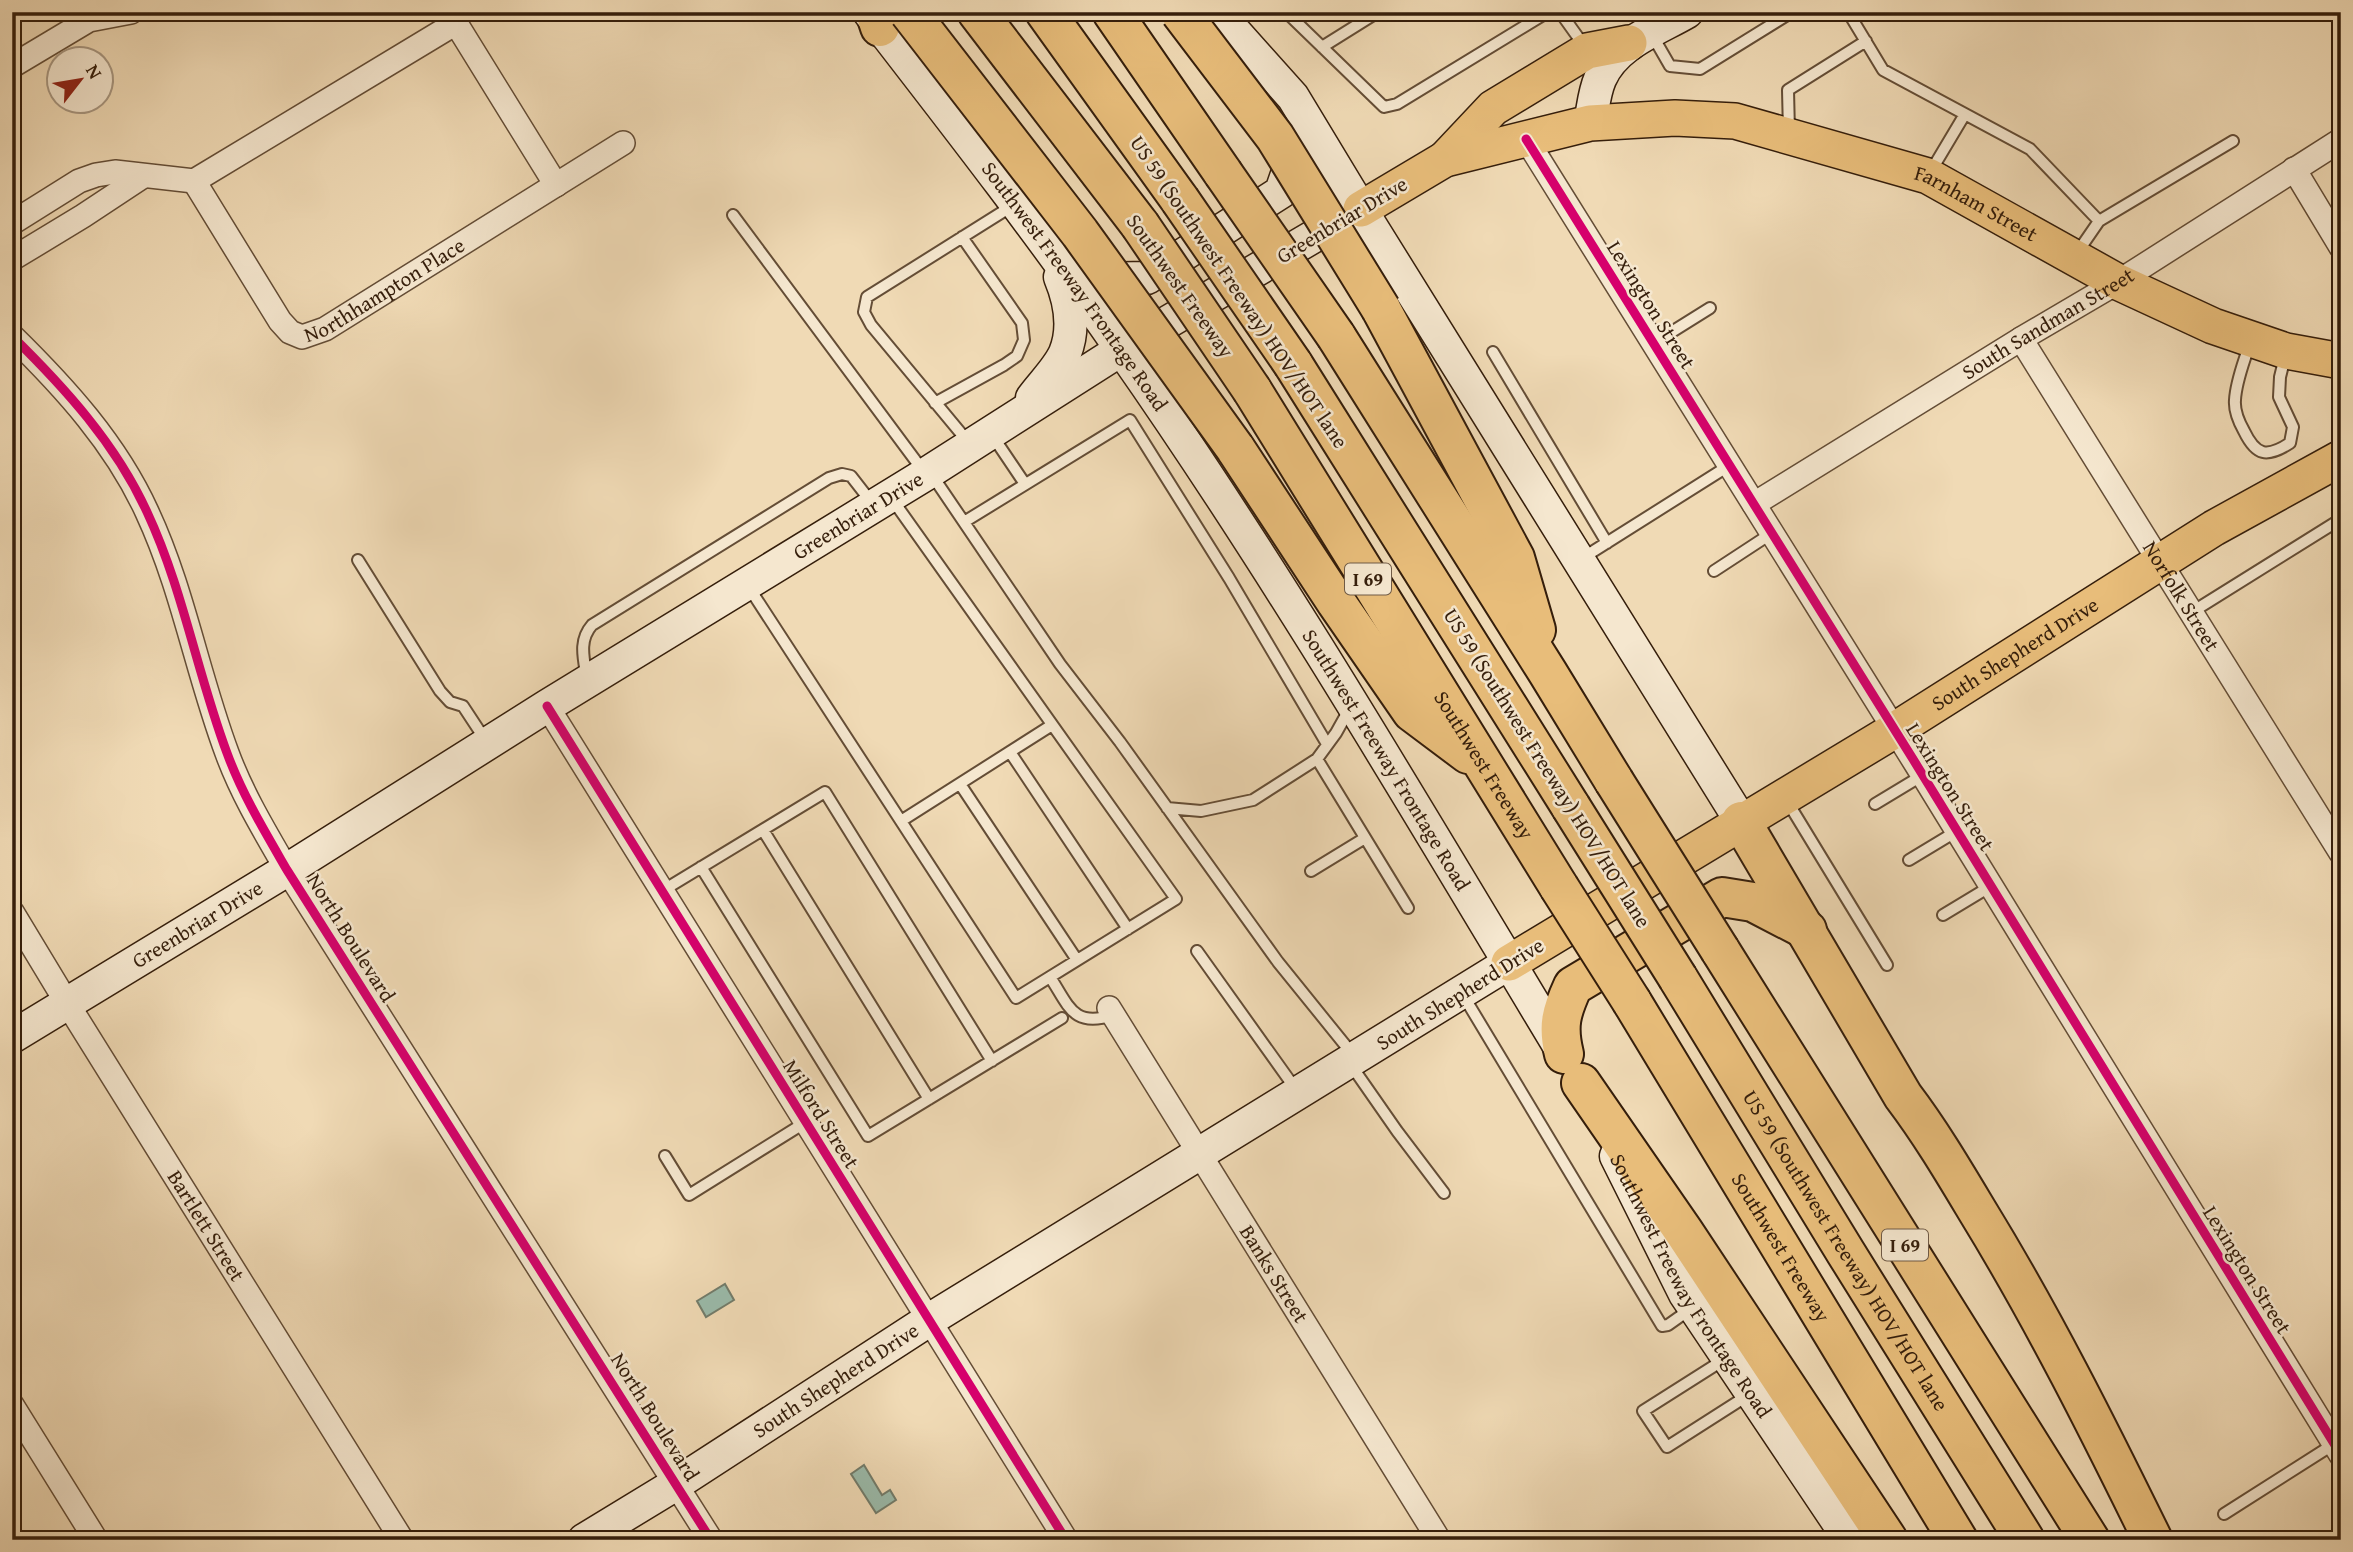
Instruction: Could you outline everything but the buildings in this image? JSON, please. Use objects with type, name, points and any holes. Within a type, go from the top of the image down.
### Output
[{"type":"highway","name":"Southwest Freeway","points":[[976,12],[1140,225],[1252,390],[1632,1002],[1958,1540]]},
{"type":"highway","name":"US 59 (Southwest Freeway) HOV/HOT lane","points":[[1045,12],[1293,364],[1678,978],[2025,1540]]},
{"type":"highway","name":"I 69","points":[[1112,12],[1336,337],[2090,1540]]},
{"type":"highway","points":[[1180,12],[1275,137],[1381,309],[1515,558],[1548,673]]},
{"type":"highway","points":[[883,16],[1080,233],[1235,447],[1336,602],[1412,712],[1486,768]]},
{"type":"highway","points":[[1741,821],[1903,1096],[1930,1131],[2008,1261],[2080,1391],[2153,1540]]},
{"type":"highway","points":[[1807,930],[1753,902],[1723,897],[1573,986],[1563,1008],[1559,1034],[1572,1069],[1684,1231],[1888,1540]]},
{"type":"main road","points":[[1217,12],[1244,39],[1293,97],[1741,821]]},
{"type":"main road","points":[[1590,123],[1599,81],[1604,72],[1640,38],[1687,12]]},
{"type":"main road","name":"Southwest Freeway Frontage Road","points":[[883,16],[1014,204],[1122,349],[1206,474],[1352,704],[1572,1069],[1655,1238],[1694,1307],[1850,1540]]},
{"type":"main road","points":[[1445,159],[1493,108],[1587,51],[1640,38]]},
{"type":"main road","points":[[1048,250],[1097,281],[1147,278],[1281,192],[1297,147],[1278,97],[1244,39]]},
{"type":"main road","name":"Farnham Street","points":[[1590,123],[1675,118],[1735,121],[1928,176],[2118,282],[2222,330],[2286,351],[2341,361]]},
{"type":"main road","name":"Greenbriar Drive","points":[[12,1037],[287,870],[1122,349],[1445,159],[1590,123]]},
{"type":"main road","points":[[1020,414],[1065,353],[1072,323],[1066,293],[1048,250]]},
{"type":"main road","name":"South Shepherd Drive","points":[[584,1540],[929,1320],[1741,821],[1895,730],[2160,561],[2341,458]]},
{"type":"street","points":[[12,66],[91,16],[131,12]]},
{"type":"street","points":[[12,223],[79,181],[96,175],[115,172],[194,181],[453,18],[556,184]]},
{"type":"street","name":"Lexington Street","points":[[1526,139],[1923,775],[2337,1449]]},
{"type":"street","name":"South Sandman Street","points":[[1754,504],[2118,282],[2341,140]]},
{"type":"street","name":"Northhampton Place","points":[[194,181],[279,321],[290,332],[302,337],[325,329],[622,143]]},
{"type":"street","points":[[2294,169],[2341,247]]},
{"type":"street","points":[[12,259],[142,177]]},
{"type":"street","points":[[40,206],[56,232]]},
{"type":"street","name":"North Boulevard","points":[[12,336],[81,408],[118,460],[146,510],[172,572],[209,702],[227,753],[246,799],[287,870],[711,1540]]},
{"type":"street","name":"Norfolk Street","points":[[2021,339],[2341,853]]},
{"type":"street","name":"Milford Street","points":[[547,706],[1066,1540]]},
{"type":"street","name":"Bartlett Street","points":[[12,912],[402,1540]]},
{"type":"street","name":"Banks Street","points":[[1111,1011],[1439,1540]]},
{"type":"street","points":[[12,1405],[96,1540]]},
{"type":"lane","points":[[1286,12],[1384,107],[1396,104],[1548,12]]},
{"type":"lane","points":[[1322,47],[1378,12]]},
{"type":"lane","points":[[1560,12],[1587,51]]},
{"type":"lane","points":[[1640,38],[1670,66],[1700,68],[1792,12]]},
{"type":"lane","points":[[1848,12],[1883,70],[2030,149],[2099,221]]},
{"type":"lane","points":[[1789,137],[1788,90],[1866,41]]},
{"type":"lane","points":[[1928,176],[1965,114]]},
{"type":"lane","points":[[2074,258],[2099,221],[2233,141]]},
{"type":"lane","points":[[1014,204],[867,297],[864,312],[871,325],[936,403],[980,439],[1025,484]]},
{"type":"lane","points":[[733,215],[964,522],[1060,664],[1353,1061],[1396,1132],[1444,1193]]},
{"type":"lane","points":[[936,403],[1004,365],[1017,355],[1024,340],[1021,323],[962,237]]},
{"type":"lane","points":[[1654,343],[1710,308]]},
{"type":"lane","points":[[2251,340],[2235,401],[2238,419],[2251,445],[2262,453],[2275,453],[2290,443],[2293,427],[2279,397],[2286,351]]},
{"type":"lane","points":[[1493,352],[1607,543]]},
{"type":"lane","points":[[964,522],[1130,420],[1327,744]]},
{"type":"lane","points":[[1580,561],[1730,465]]},
{"type":"lane","points":[[587,681],[583,645],[585,633],[592,625],[829,478],[842,474],[851,475],[882,501],[1052,725],[1176,899],[1016,998],[746,584]]},
{"type":"lane","points":[[2192,612],[2341,519]]},
{"type":"lane","points":[[1714,570],[1772,533]]},
{"type":"lane","points":[[358,560],[440,691],[450,702],[463,706],[488,743]]},
{"type":"lane","points":[[1167,808],[1200,811],[1253,800],[1317,759],[1352,704]]},
{"type":"lane","points":[[901,821],[1052,725]]},
{"type":"lane","points":[[1010,752],[1128,929]]},
{"type":"lane","points":[[1317,759],[1408,908]]},
{"type":"lane","points":[[1875,804],[1923,775]]},
{"type":"lane","points":[[960,784],[1077,960]]},
{"type":"lane","points":[[662,891],[825,792],[992,1060]]},
{"type":"lane","points":[[1783,796],[1817,843],[1882,951],[1887,965]]},
{"type":"lane","points":[[763,830],[929,1099]]},
{"type":"lane","points":[[1909,860],[1957,831]]},
{"type":"lane","points":[[1311,871],[1365,838]]},
{"type":"lane","points":[[701,867],[868,1136],[1062,1018]]},
{"type":"lane","points":[[1943,915],[1991,886]]},
{"type":"lane","points":[[1197,951],[1299,1094]]},
{"type":"lane","points":[[1050,977],[1073,1012],[1085,1019],[1095,1021],[1111,1011]]},
{"type":"lane","points":[[1462,993],[1662,1325],[1668,1325],[1694,1307]]},
{"type":"lane","points":[[666,1156],[690,1195],[806,1122]]},
{"type":"lane","points":[[1728,1357],[1643,1412],[1667,1447],[1752,1392]]},
{"type":"lane","points":[[2224,1514],[2337,1449]]},
{"type":"shaded area","points":[[725,1284],[734,1300],[706,1317],[697,1301]]},
{"type":"shaded area","points":[[864,1465],[882,1495],[890,1490],[896,1500],[876,1513],[851,1474]]},
{"type":"cycle path","points":[[1526,139],[1916,764],[2341,1455]]},
{"type":"cycle path","points":[[12,336],[51,376],[105,440],[147,512],[160,541],[180,601],[227,753],[247,798],[287,870],[711,1540]]},
{"type":"cycle path","points":[[547,706],[1066,1540]]}]
